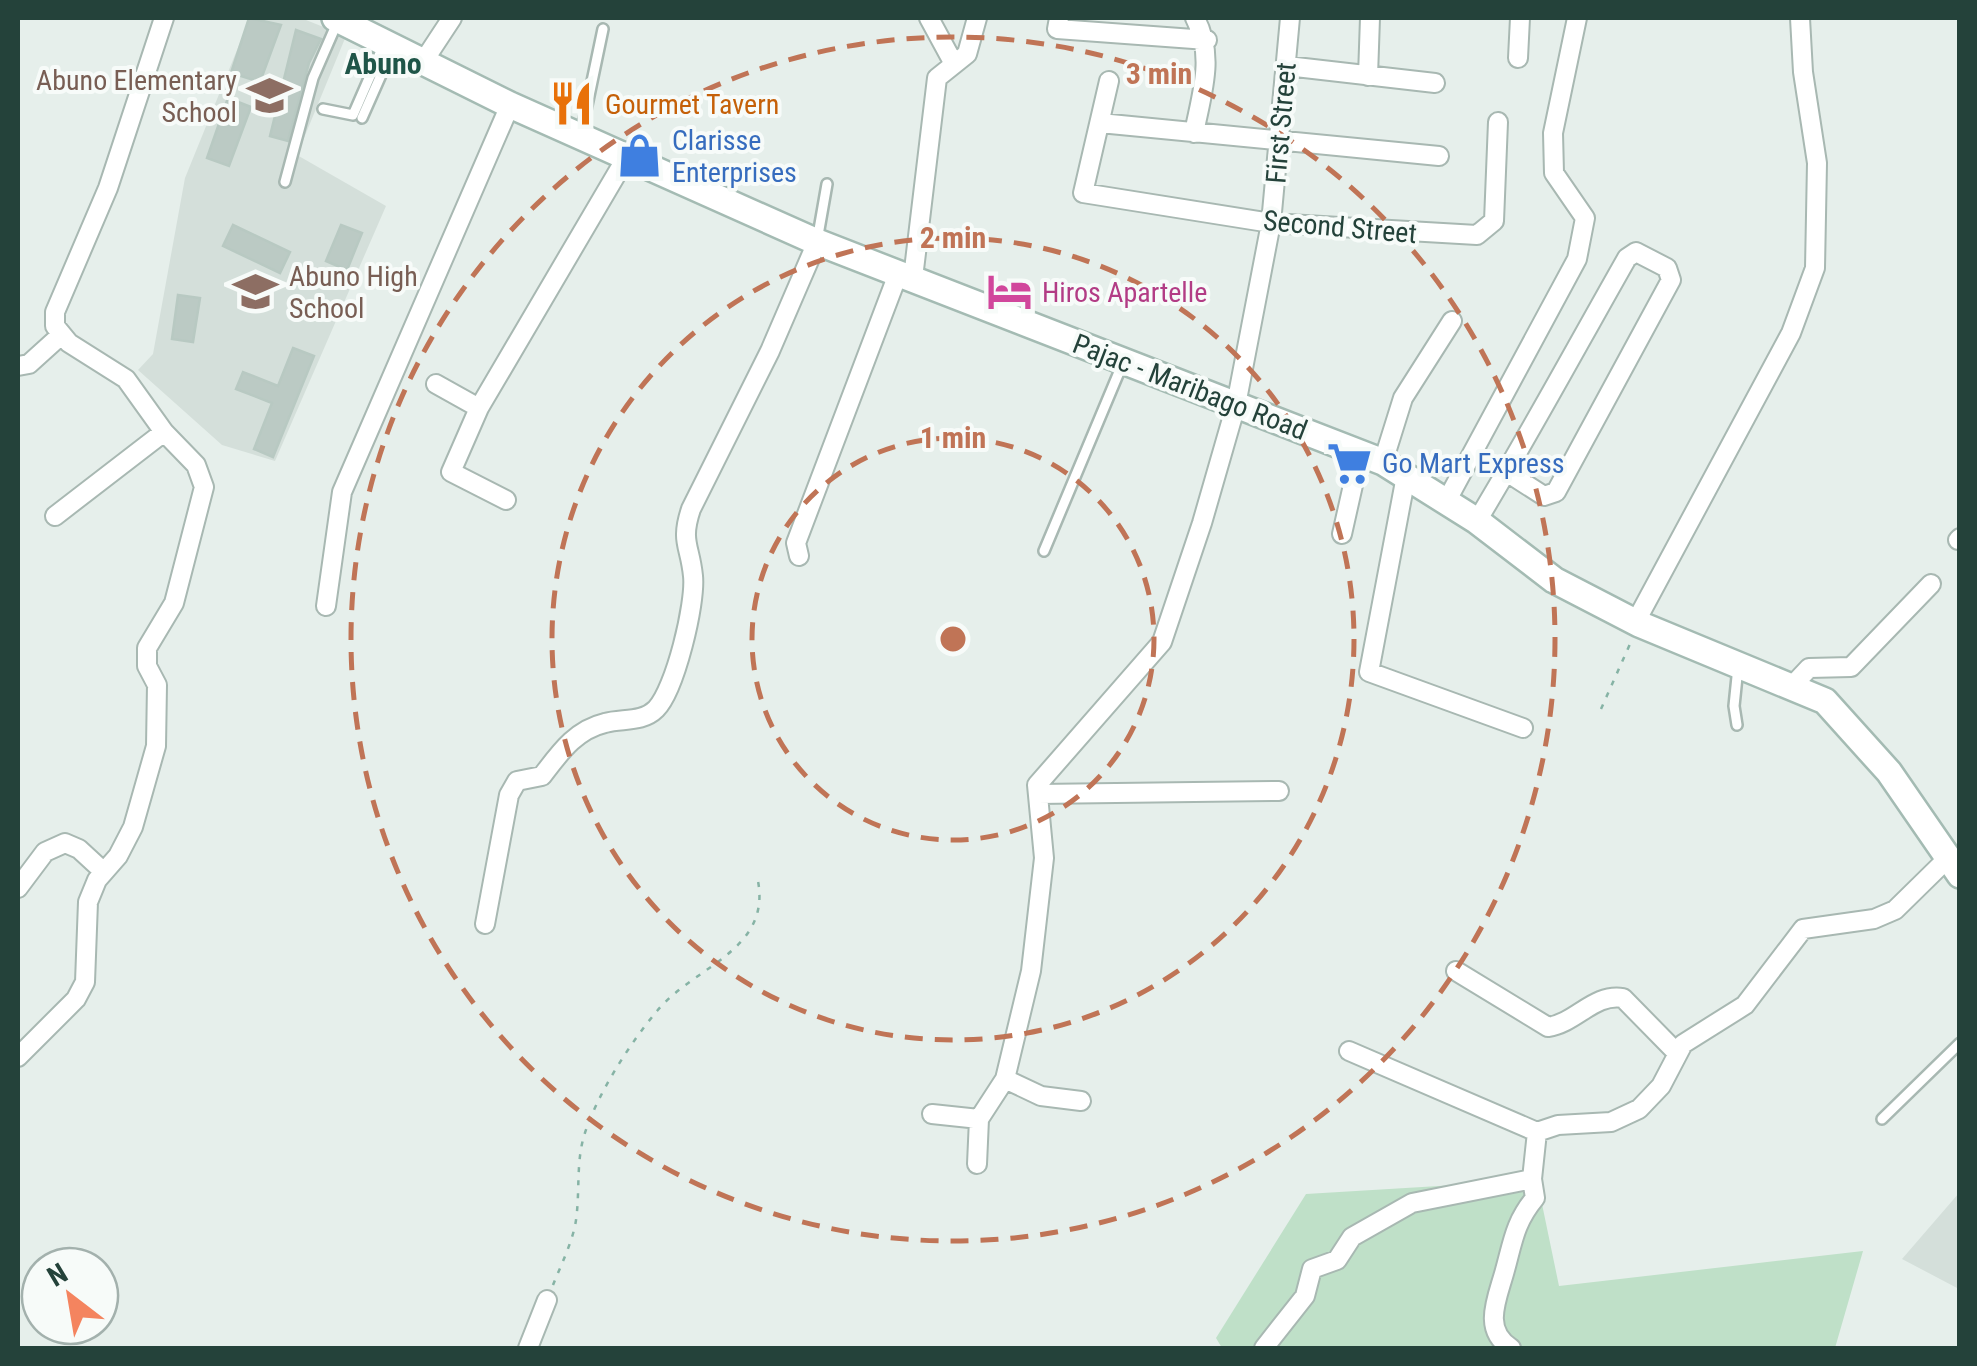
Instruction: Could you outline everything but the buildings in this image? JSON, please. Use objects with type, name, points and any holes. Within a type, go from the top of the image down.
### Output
[{"type":"street","points":[[18,1057],[76,999],[85,982],[88,902],[132,827],[156,746],[158,686],[147,666],[147,648],[174,603],[204,487],[196,465],[164,432],[126,379],[60,336],[54,312],[108,188],[164,18]]},
{"type":"street","points":[[425,60],[452,18]]},
{"type":"street","points":[[929,18],[954,64]]},
{"type":"street","points":[[799,556],[796,543],[906,276],[937,78],[970,48],[977,18]]},
{"type":"street","points":[[1059,18],[1056,29],[1206,40]]},
{"type":"street","points":[[1194,133],[1208,57],[1206,40],[1195,18]]},
{"type":"street","points":[[1368,76],[1370,18]]},
{"type":"street","points":[[1518,58],[1520,18]]},
{"type":"street","points":[[1446,502],[1578,260],[1586,218],[1554,172],[1552,133],[1576,18]]},
{"type":"street","points":[[1637,623],[1791,333],[1815,268],[1817,163],[1802,72],[1800,18]]},
{"type":"street","name":"Pajac - Maribago Road","points":[[344,20],[510,105],[817,242],[1371,458],[1406,476],[1554,580],[1637,623],[1825,701],[1889,772],[1954,866]]},
{"type":"street","name":"First Street","points":[[1038,794],[1037,785],[1047,768],[1164,639],[1236,405],[1271,223],[1281,143],[1288,21]]},
{"type":"street","points":[[1287,66],[1435,83]]},
{"type":"street","points":[[1108,81],[1100,123],[1439,156]]},
{"type":"street","points":[[326,606],[342,492],[510,105]]},
{"type":"street","name":"Second Street","points":[[1100,123],[1083,194],[1271,223],[1477,235],[1494,220],[1498,122]]},
{"type":"street","points":[[506,500],[451,472],[480,408],[626,158]]},
{"type":"street","points":[[485,924],[509,795],[517,782],[542,776],[571,739],[603,723],[638,719],[656,708],[665,691],[690,606],[693,576],[683,534],[691,509],[770,351],[817,242]]},
{"type":"street","points":[[1476,522],[1505,471],[1628,258],[1636,252],[1667,268],[1670,280],[1556,492],[1544,496],[1505,471]]},
{"type":"street","points":[[1342,534],[1371,458],[1402,398],[1452,321]]},
{"type":"street","points":[[18,366],[29,364],[60,336]]},
{"type":"street","points":[[436,384],[480,408]]},
{"type":"street","points":[[55,516],[164,432]]},
{"type":"street","points":[[1406,476],[1370,672],[1523,728]]},
{"type":"street","points":[[1792,685],[1808,668],[1852,668],[1931,584]]},
{"type":"street","points":[[977,1164],[979,1119],[1005,1080],[1032,971],[1044,858],[1038,794],[1279,790]]},
{"type":"street","points":[[18,888],[46,852],[65,843],[79,849],[104,872]]},
{"type":"street","points":[[1349,1051],[1537,1132],[1558,1125],[1612,1122],[1639,1109],[1661,1086],[1677,1053],[1697,1033],[1752,998],[1803,929],[1874,919],[1894,910],[1954,866]]},
{"type":"street","points":[[1456,971],[1548,1027],[1562,1024],[1605,998],[1622,998],[1677,1053]]},
{"type":"street","points":[[1005,1080],[1041,1096],[1081,1102]]},
{"type":"street","points":[[932,1114],[979,1119]]},
{"type":"street","points":[[1507,1348],[1493,1320],[1510,1242],[1520,1216],[1535,1198],[1532,1179],[1537,1132]]},
{"type":"street","points":[[1264,1348],[1305,1296],[1312,1269],[1338,1260],[1352,1237],[1412,1203],[1532,1179]]},
{"type":"street","points":[[528,1348],[548,1300]]},
{"type":"lane","points":[[285,182],[312,78],[344,20]]},
{"type":"lane","points":[[580,137],[603,29]]},
{"type":"lane","points":[[323,109],[352,115],[390,44]]},
{"type":"lane","points":[[362,118],[390,44]]},
{"type":"lane","points":[[817,242],[827,184]]},
{"type":"lane","points":[[1044,552],[1124,362]]},
{"type":"lane","points":[[1738,724],[1734,706],[1739,664]]},
{"type":"lane","points":[[1882,1119],[1960,1043]]},
{"type":"path","points":[[1602,709],[1637,623]]},
{"type":"path","points":[[548,1300],[576,1224],[583,1140],[594,1105],[658,1009],[739,945],[756,925],[761,910],[758,881]]},
{"type":"shaded area","name":"Abuno High School","points":[[250,18],[301,18],[346,36],[297,155],[386,206],[275,461],[222,445],[138,370],[153,354],[185,178]]},
{"type":"shaded area","points":[[1959,1193],[1959,1289],[1902,1259]]},
{"type":"green space","points":[[1537,1180],[1559,1286],[1863,1251],[1835,1348],[1222,1348],[1216,1338],[1306,1194]]},
{"type":"place","name":"Abuno Elementary School","points":[[270,96]]},
{"type":"place","name":"Gourmet Tavern","points":[[572,104]]},
{"type":"place","name":"Clarisse Enterprises","points":[[639,156]]},
{"type":"place","name":"Abuno High School","points":[[256,292]]},
{"type":"place","name":"Hiros Apartelle","points":[[1009,292]]},
{"type":"place","name":"Go Mart Express","points":[[1349,463]]},
{"type":"district","name":"Abuno","points":[[383,63]]}]
